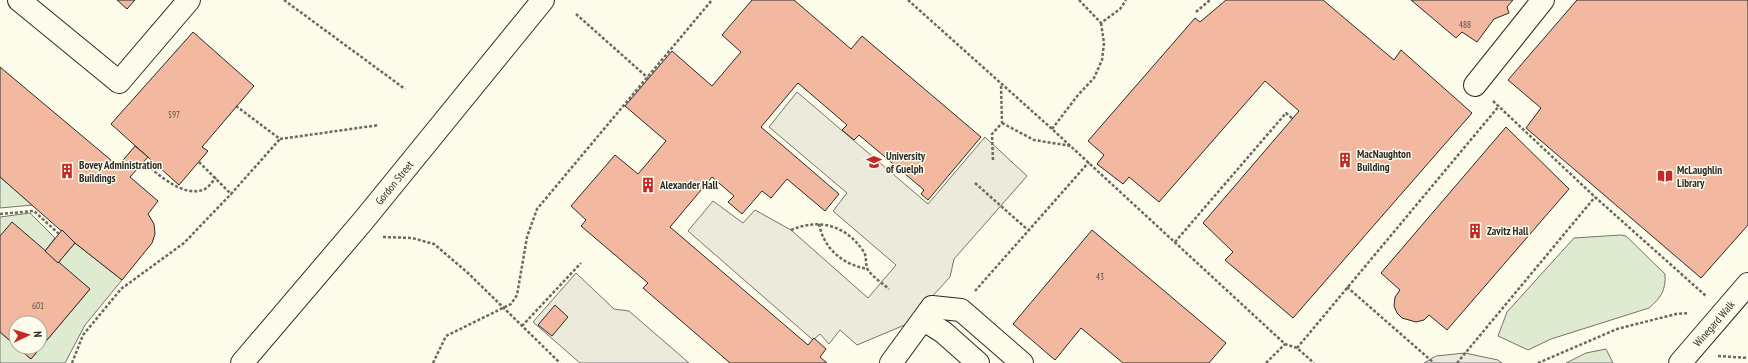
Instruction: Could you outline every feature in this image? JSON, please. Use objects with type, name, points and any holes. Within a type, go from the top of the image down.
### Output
[{"type":"main road","points":[[19,0],[118,82],[190,0]]},
{"type":"main road","name":"Gordon Street","points":[[242,363],[362,221],[543,0]]},
{"type":"main road","points":[[1474,85],[1543,0]]},
{"type":"main road","name":"Winegard Walk","points":[[1680,363],[1748,284]]},
{"type":"main road","points":[[891,363],[928,314],[961,310],[1022,363]]},
{"type":"main road","points":[[928,314],[944,332],[978,363]]},
{"type":"path","points":[[284,0],[405,89]]},
{"type":"path","points":[[433,363],[446,336],[511,304],[517,295],[526,236],[537,208],[712,0]]},
{"type":"path","points":[[908,0],[1052,128],[1285,344],[1297,348],[1314,363]]},
{"type":"path","points":[[1052,128],[1078,95],[1094,78],[1102,60],[1104,44],[1101,23],[1079,0]]},
{"type":"path","points":[[1101,23],[1120,9],[1126,0]]},
{"type":"path","points":[[1196,12],[1210,0]]},
{"type":"path","points":[[576,14],[647,78]]},
{"type":"path","points":[[993,160],[992,134],[1002,123],[1001,84]]},
{"type":"path","points":[[1474,85],[1500,106],[1595,197],[1724,312]]},
{"type":"path","points":[[236,106],[280,139]]},
{"type":"path","points":[[1297,348],[1500,106]]},
{"type":"path","points":[[1176,242],[1286,113],[1293,119]]},
{"type":"path","points":[[1002,123],[1034,140],[1071,146]]},
{"type":"path","points":[[72,363],[83,335],[121,288],[184,243],[231,194],[280,139],[379,125]]},
{"type":"path","points":[[143,162],[174,185],[188,190],[199,191],[207,188],[216,177]]},
{"type":"path","points":[[200,162],[231,194]]},
{"type":"path","points":[[970,296],[1089,162]]},
{"type":"path","points":[[974,183],[1028,230]]},
{"type":"path","points":[[1457,363],[1595,197]]},
{"type":"path","points":[[0,214],[34,211],[59,234]]},
{"type":"path","points":[[362,221],[384,238],[412,238],[434,244],[468,273],[560,363]]},
{"type":"path","points":[[819,224],[821,236],[832,251],[853,267],[868,269]]},
{"type":"path","points":[[791,230],[799,227],[819,224],[833,226],[850,236],[864,253],[868,269],[888,289]]},
{"type":"path","points":[[522,326],[581,263]]},
{"type":"path","points":[[1347,287],[1434,363]]},
{"type":"path","points":[[1538,363],[1617,329],[1676,314],[1724,312]]},
{"type":"path","points":[[1266,363],[1285,344]]},
{"type":"green space","points":[[0,177],[33,205],[0,208]]},
{"type":"green space","points":[[30,213],[55,238],[45,251],[0,236],[0,217]]},
{"type":"green space","points":[[1626,236],[1665,274],[1664,289],[1657,301],[1649,308],[1551,339],[1528,350],[1498,336],[1507,312],[1574,238]]},
{"type":"green space","points":[[75,243],[122,280],[85,325],[65,363],[0,363],[0,332],[8,339],[8,355],[26,355],[31,359],[34,355],[48,355],[48,339],[90,289],[58,263]]},
{"type":"green space","points":[[1606,349],[1613,363],[1566,363],[1586,353]]},
{"type":"shaded area","points":[[797,92],[928,204],[985,137],[1027,176],[954,259],[950,277],[907,324],[857,345],[840,330],[829,344],[820,334],[813,340],[688,231],[713,201],[743,223],[755,210],[791,230],[868,298],[896,265],[833,211],[847,193],[769,127]]},
{"type":"shaded area","points":[[576,273],[614,309],[629,311],[689,363],[580,363],[533,322]]},
{"type":"shaded area","points":[[1465,353],[1498,360],[1502,363],[1424,363],[1436,356]]},
{"type":"building","points":[[117,0],[135,0],[127,9]]},
{"type":"building","name":"Alexander Hall","points":[[752,0],[794,0],[851,49],[862,36],[981,137],[928,200],[921,194],[924,190],[859,135],[854,140],[842,130],[847,125],[798,83],[761,127],[839,194],[825,211],[787,179],[771,198],[762,191],[742,214],[728,202],[734,196],[712,177],[670,227],[808,345],[814,338],[826,349],[820,357],[827,363],[730,363],[643,288],[648,283],[581,226],[586,220],[571,206],[615,155],[638,174],[666,141],[625,106],[672,51],[712,86],[741,52],[722,35]]},
{"type":"building","name":"MacNaughton Building","points":[[1226,0],[1323,0],[1394,60],[1401,50],[1472,113],[1293,318],[1225,260],[1233,252],[1203,223],[1299,111],[1265,81],[1159,202],[1129,177],[1123,184],[1097,164],[1104,155],[1088,141],[1195,18],[1200,22]]},
{"type":"building","points":[[1411,0],[1513,0],[1507,7],[1509,13],[1494,19],[1477,42],[1462,32],[1456,38]]},
{"type":"building","name":"McLaughlin Library","points":[[1577,0],[1748,0],[1748,225],[1701,278],[1526,128],[1541,108],[1508,80]]},
{"type":"building","points":[[193,32],[254,86],[202,147],[208,151],[179,185],[111,124]]},
{"type":"building","name":"Bovey Administration Buildings","points":[[0,67],[118,166],[135,146],[148,157],[130,177],[158,201],[148,214],[154,224],[155,234],[152,243],[122,280],[75,243],[0,177]]},
{"type":"building","name":"Zavitz Hall","points":[[1506,127],[1569,189],[1447,330],[1429,315],[1424,320],[1416,322],[1402,318],[1397,313],[1394,306],[1395,297],[1400,290],[1381,273]]},
{"type":"building","points":[[12,222],[90,289],[48,339],[48,315],[8,315],[8,339],[0,332],[0,236]]},
{"type":"building","points":[[62,230],[75,243],[58,263],[45,251]]},
{"type":"building","points":[[1092,230],[1226,343],[1209,363],[1123,363],[1081,328],[1055,360],[1013,324]]},
{"type":"building","points":[[555,305],[568,317],[552,336],[538,325]]},
{"type":"building","points":[[26,355],[34,355],[31,359]]},
{"type":"place","name":"MacNaughton Building","points":[[1345,160]]},
{"type":"place","name":"University of Guelph","points":[[874,162]]},
{"type":"place","name":"Bovey Administration Buildings","points":[[67,171]]},
{"type":"place","name":"McLaughlin Library","points":[[1665,176]]},
{"type":"place","name":"Alexander Hall","points":[[648,185]]},
{"type":"place","name":"Zavitz Hall","points":[[1475,231]]}]
